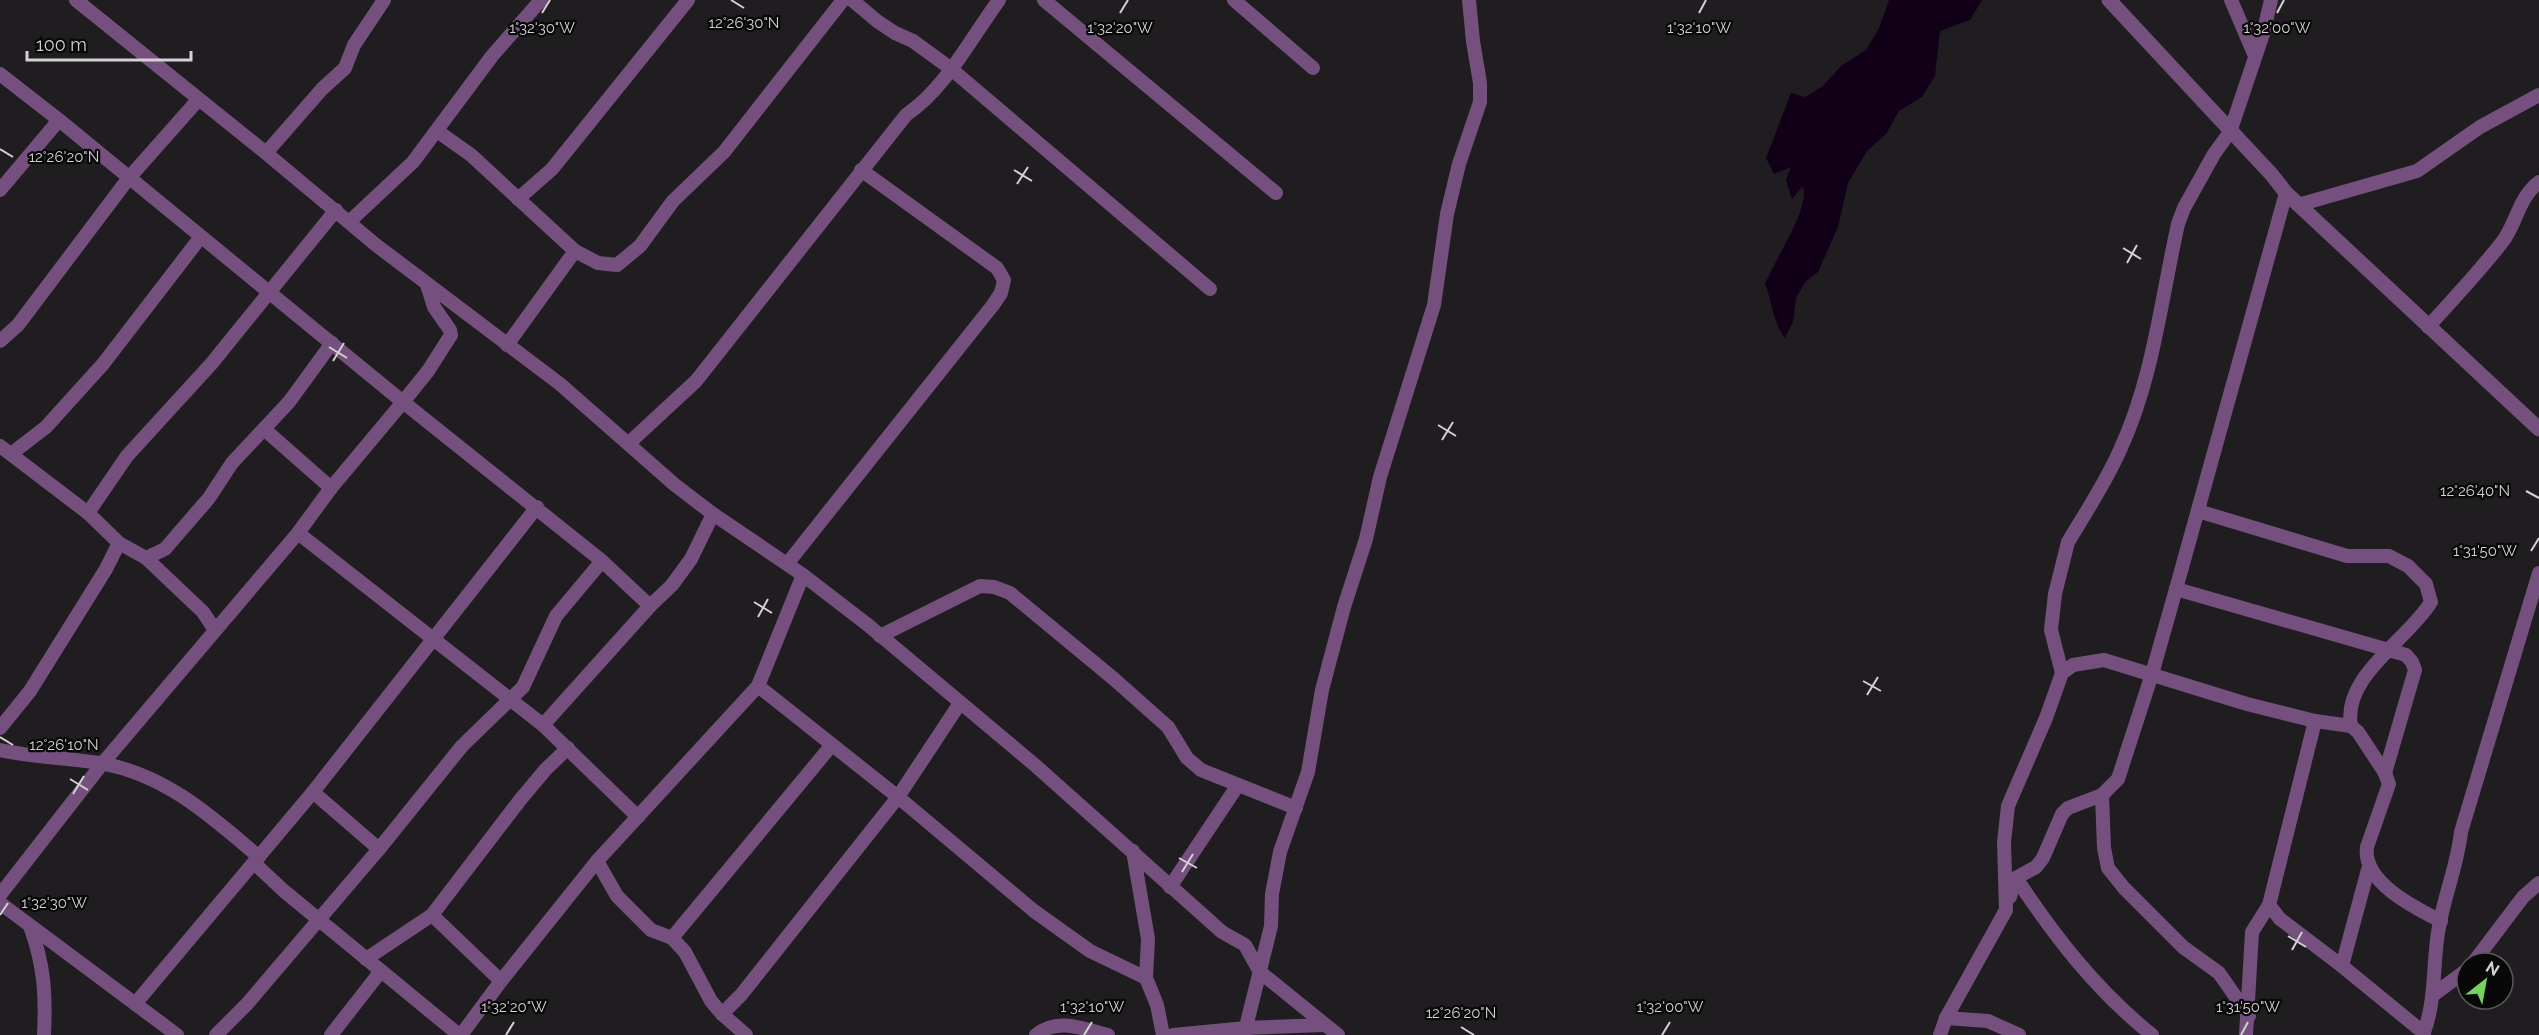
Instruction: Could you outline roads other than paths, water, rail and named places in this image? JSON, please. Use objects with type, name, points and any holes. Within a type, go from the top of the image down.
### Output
[{"type":"street","points":[[76,0],[427,285],[560,384],[675,485],[713,514],[803,575],[880,636],[1133,851],[1222,932],[1245,945],[1260,972],[1338,1035]]},
{"type":"street","points":[[266,153],[322,89],[345,68],[354,45],[384,0]]},
{"type":"street","points":[[349,222],[413,162],[492,57],[541,0]]},
{"type":"street","points":[[518,199],[552,169],[688,0]]},
{"type":"street","points":[[437,131],[471,155],[576,251],[598,263],[617,265],[640,246],[673,201],[724,152],[843,0]]},
{"type":"street","points":[[852,0],[877,21],[913,41],[950,68],[1210,289]]},
{"type":"street","points":[[629,443],[696,381],[861,170],[906,115],[918,107],[950,68],[999,0]]},
{"type":"street","points":[[1044,0],[1276,193]]},
{"type":"street","points":[[1234,0],[1313,68]]},
{"type":"street","points":[[1245,1031],[1271,926],[1272,894],[1280,852],[1308,772],[1322,690],[1344,607],[1366,540],[1380,477],[1434,305],[1447,214],[1459,164],[1480,102],[1480,84],[1469,0]]},
{"type":"street","points":[[2109,0],[2272,175],[2286,193],[2539,429]]},
{"type":"street","points":[[2231,0],[2255,56]]},
{"type":"street","points":[[2062,673],[2050,630],[2063,556],[2068,542],[2121,450],[2130,426],[2156,337],[2171,251],[2184,208],[2214,154],[2230,132],[2271,0]]},
{"type":"street","points":[[0,74],[403,402],[537,507],[602,561],[650,606]]},
{"type":"street","points":[[2298,204],[2417,171],[2480,127],[2539,95]]},
{"type":"street","points":[[0,341],[18,325],[128,179],[198,100]]},
{"type":"street","points":[[0,189],[59,120]]},
{"type":"street","points":[[787,564],[993,305],[1001,293],[1004,280],[997,268],[861,170]]},
{"type":"street","points":[[2428,327],[2504,240],[2514,223],[2524,196],[2539,182]]},
{"type":"street","points":[[1940,1035],[1946,1018],[2006,910],[2016,878],[2036,867],[2043,858],[2062,814],[2068,807],[2102,795],[2118,779],[2125,762],[2199,511],[2286,193]]},
{"type":"street","points":[[88,513],[122,462],[212,363],[336,210]]},
{"type":"street","points":[[200,238],[103,364],[46,427],[6,450],[88,513],[119,543],[146,558],[203,612],[215,630]]},
{"type":"street","points":[[507,345],[576,251]]},
{"type":"street","points":[[0,895],[102,764],[298,532],[330,488],[428,371],[451,335],[434,307],[427,285]]},
{"type":"street","points":[[146,558],[165,549],[190,517],[209,498],[232,463],[312,373],[332,343]]},
{"type":"street","points":[[264,429],[330,488]]},
{"type":"street","points":[[135,1004],[313,792],[537,507]]},
{"type":"street","points":[[2199,511],[2347,556],[2389,556],[2408,566],[2426,584],[2431,602],[2421,617],[2387,650],[2354,696],[2350,708],[2350,726]]},
{"type":"street","points":[[543,725],[650,606],[672,585],[691,559],[713,514]]},
{"type":"street","points":[[298,532],[543,725],[638,817]]},
{"type":"street","points":[[0,728],[30,691],[106,569],[119,543]]},
{"type":"street","points":[[216,1035],[247,1004],[379,849],[462,746],[508,699],[523,687],[556,616],[602,561]]},
{"type":"street","points":[[2269,904],[2280,919],[2342,966],[2424,1034],[2433,995],[2441,921],[2478,772],[2539,573]]},
{"type":"street","points":[[0,750],[33,757],[102,764],[136,774],[175,790],[195,803],[257,860],[284,891],[460,1035],[597,861],[758,686],[803,575]]},
{"type":"street","points":[[880,636],[980,586],[994,587],[1010,593],[1114,679],[1168,728],[1187,758],[1201,771],[1296,808]]},
{"type":"street","points":[[2176,589],[2406,656],[2412,662],[2415,670],[2385,773]]},
{"type":"street","points":[[2006,910],[2004,842],[2008,807],[2046,718],[2062,673],[2073,665],[2104,660],[2247,704],[2315,721],[2350,726],[2358,732],[2385,773],[2389,784],[2367,847],[2366,857],[2369,866],[2383,884],[2408,905],[2441,921]]},
{"type":"street","points":[[758,686],[898,797],[1034,911],[1090,951],[1146,978]]},
{"type":"street","points":[[722,1014],[749,985],[898,797],[960,703]]},
{"type":"street","points":[[2246,1035],[2249,1016],[2252,932],[2269,904],[2315,721]]},
{"type":"street","points":[[672,938],[831,746]]},
{"type":"street","points":[[366,959],[432,915],[520,800],[546,769],[568,748]]},
{"type":"street","points":[[1170,887],[1238,785]]},
{"type":"street","points":[[313,792],[379,849]]},
{"type":"street","points":[[2102,795],[2104,848],[2108,868],[2124,888],[2184,947],[2219,973],[2249,1016]]},
{"type":"street","points":[[1133,851],[1148,939],[1146,978],[1157,1005],[1163,1035]]},
{"type":"street","points":[[597,861],[617,896],[651,930],[672,938],[684,952],[696,976],[722,1014],[746,1035]]},
{"type":"street","points":[[2342,966],[2369,866]]},
{"type":"street","points":[[2016,878],[2045,922],[2087,975],[2152,1035]]},
{"type":"street","points":[[2482,951],[2523,897],[2539,883]]},
{"type":"street","points":[[0,903],[177,1035]]},
{"type":"street","points":[[432,915],[501,981]]},
{"type":"street","points":[[30,926],[44,969],[46,1001],[44,1035]]},
{"type":"street","points":[[331,1035],[381,971]]},
{"type":"street","points":[[2433,995],[2455,979]]},
{"type":"street","points":[[1946,1018],[1988,1021],[2019,1035]]},
{"type":"street","points":[[1036,1035],[1055,1024],[1075,1026],[1108,1035]]},
{"type":"street","points":[[1173,1035],[1324,1025]]}]
